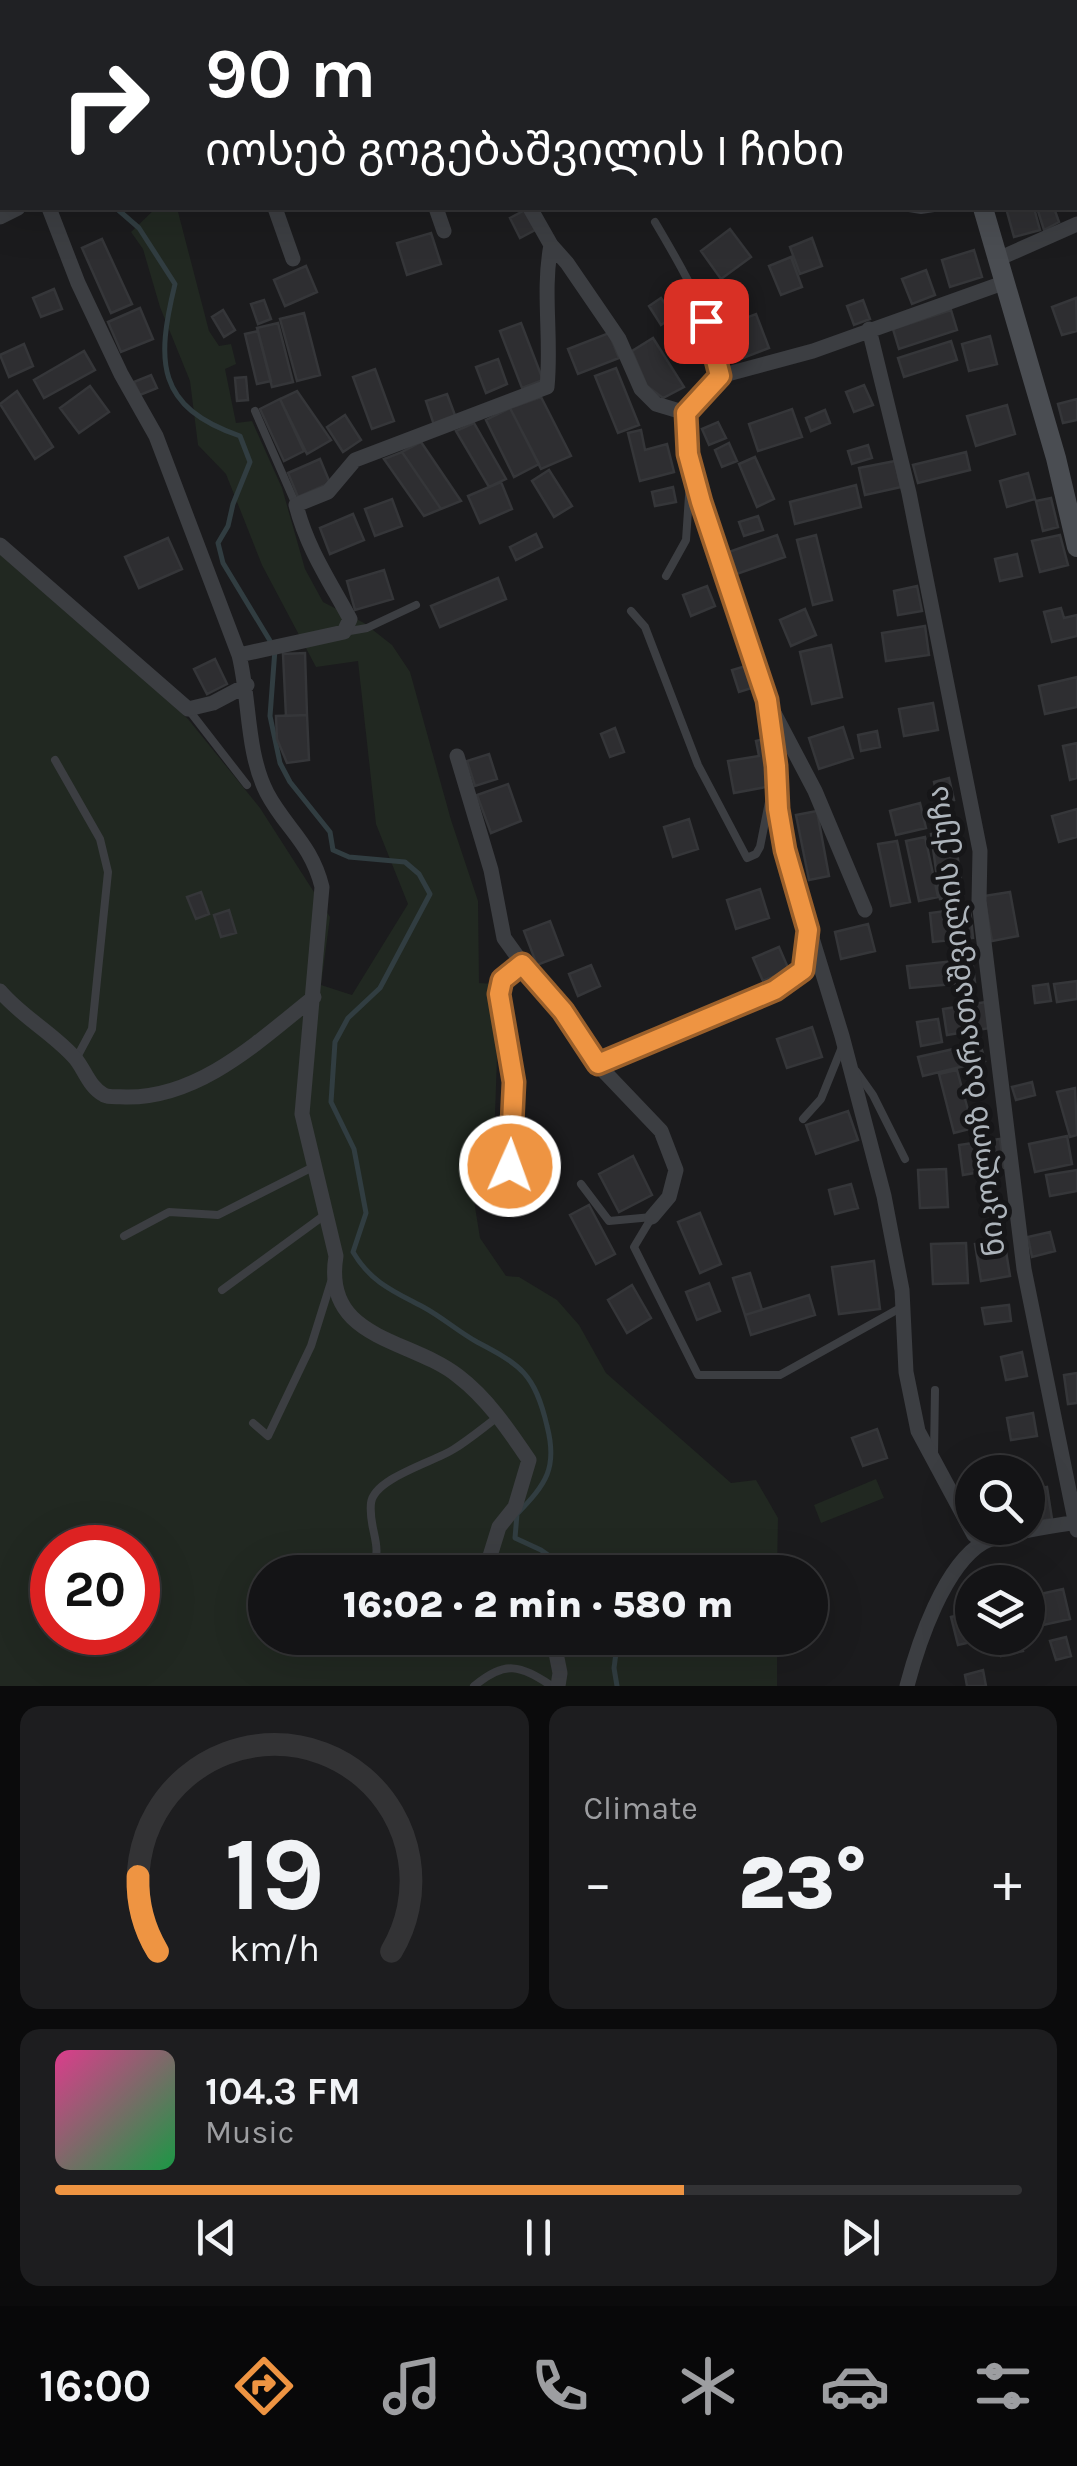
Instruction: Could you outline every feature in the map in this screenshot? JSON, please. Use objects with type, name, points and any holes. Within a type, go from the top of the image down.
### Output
[{"type":"street","points":[[50,210],[78,283],[121,374],[156,436],[239,655],[255,753],[267,793],[316,860],[322,887],[302,1114],[336,1256],[332,1278],[344,1311],[368,1332],[457,1374],[499,1416],[528,1460],[515,1507],[499,1527],[490,1555]]},
{"type":"street","points":[[276,210],[294,259]]},
{"type":"street","points":[[437,210],[444,231]]},
{"type":"street","points":[[531,210],[551,245],[619,339],[641,389],[656,404],[686,413]]},
{"type":"street","points":[[984,210],[1056,458],[1077,546]]},
{"type":"street","points":[[998,259],[1077,224]]},
{"type":"street","points":[[239,655],[344,632],[350,618],[320,570],[296,505],[328,492],[356,460],[548,387],[546,273],[551,245]]},
{"type":"street","points":[[866,910],[815,791],[767,700],[721,568],[692,466],[686,413],[720,376],[813,351],[1003,283]]},
{"type":"street","name":"ნიკოლოზ ბარათაშვილის ქუჩა","points":[[869,329],[908,493],[980,851],[979,900],[1024,1269],[1076,1525]]},
{"type":"street","points":[[0,545],[188,709],[213,703],[246,685]]},
{"type":"street","points":[[767,700],[785,850],[844,1042],[884,1196],[902,1290],[906,1372],[918,1430],[955,1501]]},
{"type":"street","points":[[457,756],[490,870],[504,938],[563,1011],[598,1064],[662,1131],[676,1170],[669,1197],[652,1216]]},
{"type":"street","points":[[598,1064],[775,990],[803,970],[808,930]]},
{"type":"street","points":[[0,992],[76,1060],[93,1086],[105,1096],[140,1097],[171,1093],[228,1064],[314,997]]},
{"type":"street","points":[[1045,1531],[1076,1525]]},
{"type":"street","points":[[906,1686],[921,1634],[940,1598],[969,1555],[981,1545]]},
{"type":"street","points":[[554,1655],[555,1686]]},
{"type":"lane","points":[[655,222],[698,294],[720,376]]},
{"type":"lane","points":[[255,411],[296,505]]},
{"type":"lane","points":[[666,576],[686,540],[692,466]]},
{"type":"lane","points":[[344,632],[367,628],[416,605]]},
{"type":"lane","points":[[631,611],[645,628],[698,766],[746,858],[756,854],[760,847],[776,766]]},
{"type":"lane","points":[[188,709],[247,785]]},
{"type":"lane","points":[[55,760],[100,839],[108,872],[92,1029],[76,1060]]},
{"type":"lane","points":[[510,1166],[514,1082],[499,994],[502,980],[522,964]]},
{"type":"lane","points":[[802,1119],[821,1099],[844,1042]]},
{"type":"lane","points":[[849,1064],[873,1095],[905,1160]]},
{"type":"lane","points":[[124,1236],[169,1212],[218,1215],[313,1167]]},
{"type":"lane","points":[[581,1184],[609,1221],[652,1216]]},
{"type":"lane","points":[[222,1290],[326,1214]]},
{"type":"lane","points":[[652,1216],[634,1247],[698,1375],[780,1376],[902,1307]]},
{"type":"lane","points":[[253,1423],[268,1436],[315,1337],[332,1278]]},
{"type":"lane","points":[[934,1463],[935,1390]]},
{"type":"lane","points":[[380,1555],[371,1502],[376,1491],[399,1474],[423,1467],[454,1449],[499,1416]]},
{"type":"lane","points":[[474,1686],[492,1672],[508,1667],[526,1670],[555,1686]]},
{"type":"shaded area","points":[[154,210],[178,210],[209,331],[219,346],[231,344],[236,364],[225,369],[236,423],[252,421],[282,488],[305,569],[323,602],[364,623],[392,645],[410,672],[478,901],[479,983],[494,984],[494,1142],[471,1182],[480,1238],[506,1276],[519,1277],[557,1300],[579,1325],[606,1373],[731,1483],[756,1480],[778,1518],[777,1555],[248,1555],[248,1655],[777,1655],[777,1686],[0,1686],[0,550],[188,719],[260,808],[330,917],[321,985],[352,995],[408,904],[376,824],[358,661],[316,667],[262,565],[226,474],[198,445],[190,381],[160,307],[143,249],[131,232]]},
{"type":"shaded area","points":[[876,1479],[884,1498],[821,1523],[814,1505]]},
{"type":"building","points":[[528,210],[537,229],[520,238],[510,218]]},
{"type":"building","points":[[1007,210],[1035,210],[1040,230],[1014,237]]},
{"type":"building","points":[[1038,210],[1055,210],[1059,222],[1044,230]]},
{"type":"building","points":[[730,229],[751,257],[721,279],[701,251]]},
{"type":"building","points":[[431,233],[441,264],[407,275],[397,243]]},
{"type":"building","points":[[812,238],[822,266],[800,274],[790,247]]},
{"type":"building","points":[[102,239],[132,304],[111,313],[82,248]]},
{"type":"building","points":[[974,250],[982,277],[950,287],[942,260]]},
{"type":"building","points":[[791,257],[802,287],[781,295],[769,266]]},
{"type":"building","points":[[306,266],[317,292],[285,306],[274,280]]},
{"type":"building","points":[[926,270],[935,295],[912,304],[902,279]]},
{"type":"building","points":[[54,289],[62,309],[41,317],[33,298]]},
{"type":"building","points":[[661,298],[674,316],[661,325],[649,306]]},
{"type":"building","points":[[1076,298],[1077,331],[1062,335],[1052,307]]},
{"type":"building","points":[[264,300],[271,319],[258,324],[251,304]]},
{"type":"building","points":[[863,300],[870,319],[854,325],[847,306]]},
{"type":"building","points":[[140,308],[153,339],[121,352],[108,322]]},
{"type":"building","points":[[223,310],[235,330],[224,337],[212,317]]},
{"type":"building","points":[[951,310],[957,330],[899,349],[893,329]]},
{"type":"building","points":[[304,313],[320,375],[297,381],[280,319]]},
{"type":"building","points":[[756,314],[769,348],[738,360],[725,326]]},
{"type":"building","points":[[278,323],[293,382],[272,387],[257,328]]},
{"type":"building","points":[[521,323],[543,380],[522,388],[500,331]]},
{"type":"building","points":[[258,331],[271,381],[257,384],[245,334]]},
{"type":"building","points":[[609,333],[619,358],[578,374],[568,349]]},
{"type":"building","points":[[990,336],[997,364],[969,371],[962,344]]},
{"type":"building","points":[[653,338],[684,387],[663,398],[647,386],[632,351]]},
{"type":"building","points":[[951,341],[957,360],[904,377],[898,358]]},
{"type":"building","points":[[24,344],[33,366],[9,377],[0,355]]},
{"type":"building","points":[[84,351],[95,370],[44,398],[34,380]]},
{"type":"building","points":[[498,359],[507,384],[486,393],[476,367]]},
{"type":"building","points":[[616,368],[639,425],[618,433],[595,376]]},
{"type":"building","points":[[375,369],[394,421],[372,429],[353,377]]},
{"type":"building","points":[[151,375],[157,388],[140,395],[134,382]]},
{"type":"building","points":[[246,377],[248,400],[237,401],[235,378]]},
{"type":"building","points":[[864,385],[873,405],[854,412],[846,392]]},
{"type":"building","points":[[90,386],[109,412],[79,433],[60,408]]},
{"type":"building","points":[[17,391],[53,447],[35,459],[0,404]]},
{"type":"building","points":[[297,391],[331,440],[307,454],[280,399]]},
{"type":"building","points":[[447,394],[456,418],[434,425],[426,401]]},
{"type":"building","points":[[541,397],[571,456],[541,469],[510,408]]},
{"type":"building","points":[[280,399],[304,451],[284,461],[260,409]]},
{"type":"building","points":[[1077,399],[1077,420],[1063,423],[1058,404]]},
{"type":"building","points":[[1007,405],[1015,434],[976,446],[967,416]]},
{"type":"building","points":[[510,408],[539,464],[514,477],[486,420]]},
{"type":"building","points":[[792,409],[802,437],[758,451],[749,424]]},
{"type":"building","points":[[825,410],[830,423],[811,431],[806,418]]},
{"type":"building","points":[[345,415],[361,440],[343,452],[327,427]]},
{"type":"building","points":[[718,422],[726,438],[709,445],[702,429]]},
{"type":"building","points":[[474,423],[506,479],[489,487],[456,431]]},
{"type":"building","points":[[641,430],[645,450],[667,444],[674,472],[640,481],[628,433]]},
{"type":"building","points":[[421,442],[461,501],[441,509],[402,452]]},
{"type":"building","points":[[729,443],[737,461],[722,467],[715,450]]},
{"type":"building","points":[[868,445],[872,458],[852,464],[848,451]]},
{"type":"building","points":[[402,452],[441,509],[424,516],[384,459]]},
{"type":"building","points":[[966,452],[970,470],[918,483],[913,465]]},
{"type":"building","points":[[755,457],[774,499],[757,507],[739,464]]},
{"type":"building","points":[[320,459],[330,483],[298,497],[288,473]]},
{"type":"building","points":[[895,461],[901,487],[865,495],[859,468]]},
{"type":"building","points":[[549,470],[572,506],[554,517],[532,481]]},
{"type":"building","points":[[1028,473],[1035,499],[1007,507],[1000,481]]},
{"type":"building","points":[[501,482],[512,509],[480,523],[468,496]]},
{"type":"building","points":[[856,485],[861,507],[795,524],[790,502]]},
{"type":"building","points":[[673,487],[676,502],[655,506],[652,492]]},
{"type":"building","points":[[1051,498],[1058,527],[1043,531],[1036,501]]},
{"type":"building","points":[[392,499],[402,526],[375,536],[365,509]]},
{"type":"building","points":[[353,514],[364,540],[330,554],[320,528]]},
{"type":"building","points":[[758,516],[763,530],[744,536],[739,522]]},
{"type":"building","points":[[536,534],[542,547],[516,560],[510,547]]},
{"type":"building","points":[[777,535],[785,557],[734,575],[726,553]]},
{"type":"building","points":[[816,535],[832,600],[813,605],[797,540]]},
{"type":"building","points":[[1060,535],[1068,565],[1040,572],[1032,541]]},
{"type":"building","points":[[168,538],[182,569],[139,588],[125,557]]},
{"type":"building","points":[[1017,554],[1022,576],[1000,581],[995,559]]},
{"type":"building","points":[[384,570],[393,599],[355,610],[347,581]]},
{"type":"building","points":[[498,578],[506,599],[440,627],[431,606]]},
{"type":"building","points":[[707,586],[715,606],[691,616],[683,595]]},
{"type":"building","points":[[917,586],[922,611],[898,615],[894,591]]},
{"type":"building","points":[[1061,608],[1064,618],[1077,615],[1077,636],[1052,642],[1044,612]]},
{"type":"building","points":[[805,609],[816,635],[791,646],[780,620]]},
{"type":"building","points":[[925,626],[929,655],[886,661],[882,633]]},
{"type":"building","points":[[831,645],[842,697],[812,704],[800,652]]},
{"type":"building","points":[[305,653],[307,715],[286,716],[283,654]]},
{"type":"building","points":[[215,659],[227,684],[207,694],[194,669]]},
{"type":"building","points":[[749,665],[755,687],[739,692],[732,670]]},
{"type":"building","points":[[1077,677],[1077,707],[1045,714],[1039,686]]},
{"type":"building","points":[[933,703],[938,730],[904,736],[899,709]]},
{"type":"building","points":[[307,715],[309,760],[287,763],[277,739],[276,716]]},
{"type":"building","points":[[843,727],[853,758],[819,769],[809,738]]},
{"type":"building","points":[[615,728],[624,752],[610,757],[601,734]]},
{"type":"building","points":[[877,731],[880,747],[861,751],[858,735]]},
{"type":"building","points":[[768,738],[766,787],[734,793],[728,761],[759,756],[756,741]]},
{"type":"building","points":[[1077,743],[1077,778],[1070,780],[1063,746]]},
{"type":"building","points":[[489,754],[497,779],[475,786],[467,761]]},
{"type":"building","points":[[949,778],[954,800],[939,804],[934,782]]},
{"type":"building","points":[[508,784],[521,821],[491,833],[477,795]]},
{"type":"building","points":[[920,803],[926,828],[896,835],[890,811]]},
{"type":"building","points":[[1077,809],[1077,837],[1059,842],[1052,816]]},
{"type":"building","points":[[817,811],[829,876],[809,880],[796,815]]},
{"type":"building","points":[[689,819],[698,849],[673,857],[664,827]]},
{"type":"building","points":[[954,831],[963,895],[940,899],[931,834]]},
{"type":"building","points":[[925,837],[938,897],[919,901],[906,841]]},
{"type":"building","points":[[897,841],[910,902],[891,906],[878,844]]},
{"type":"building","points":[[760,889],[769,918],[736,929],[727,900]]},
{"type":"building","points":[[201,892],[209,914],[196,919],[187,897]]},
{"type":"building","points":[[1010,892],[1018,936],[992,941],[984,896]]},
{"type":"building","points":[[970,908],[973,938],[933,942],[930,913]]},
{"type":"building","points":[[229,910],[236,933],[221,937],[214,915]]},
{"type":"building","points":[[550,921],[563,955],[537,965],[524,931]]},
{"type":"building","points":[[868,924],[875,951],[841,959],[835,932]]},
{"type":"building","points":[[779,947],[789,970],[763,981],[753,958]]},
{"type":"building","points":[[972,959],[975,982],[910,988],[907,966]]},
{"type":"building","points":[[591,965],[600,986],[578,996],[569,974]]},
{"type":"building","points":[[1077,981],[1077,999],[1057,1002],[1054,984]]},
{"type":"building","points":[[1048,984],[1051,1001],[1035,1003],[1033,986]]},
{"type":"building","points":[[986,1002],[990,1028],[947,1035],[943,1009]]},
{"type":"building","points":[[938,1019],[942,1042],[921,1046],[917,1022]]},
{"type":"building","points":[[812,1027],[822,1057],[787,1068],[777,1039]]},
{"type":"building","points":[[980,1043],[985,1061],[923,1076],[918,1057]]},
{"type":"building","points":[[957,1070],[973,1128],[954,1133],[939,1074]]},
{"type":"building","points":[[1032,1082],[1035,1095],[1016,1100],[1012,1087]]},
{"type":"building","points":[[1075,1088],[1077,1135],[1070,1137],[1057,1092]]},
{"type":"building","points":[[848,1111],[858,1140],[816,1154],[806,1125]]},
{"type":"building","points":[[1067,1136],[1072,1164],[1035,1172],[1029,1144]]},
{"type":"building","points":[[1000,1139],[1004,1168],[963,1175],[959,1145]]},
{"type":"building","points":[[633,1156],[652,1195],[619,1212],[599,1174]]},
{"type":"building","points":[[946,1169],[948,1207],[920,1208],[918,1170]]},
{"type":"building","points":[[1077,1170],[1077,1191],[1050,1196],[1046,1175]]},
{"type":"building","points":[[851,1184],[858,1208],[835,1214],[829,1190]]},
{"type":"building","points":[[589,1205],[615,1254],[596,1264],[570,1215]]},
{"type":"building","points":[[700,1213],[721,1264],[700,1273],[678,1222]]},
{"type":"building","points":[[1050,1232],[1055,1251],[1032,1257],[1028,1237]]},
{"type":"building","points":[[1004,1239],[1010,1276],[981,1281],[975,1244]]},
{"type":"building","points":[[966,1243],[968,1283],[933,1284],[931,1244]]},
{"type":"building","points":[[874,1261],[880,1309],[839,1314],[832,1267]]},
{"type":"building","points":[[750,1273],[762,1310],[745,1315],[733,1278]]},
{"type":"building","points":[[709,1283],[720,1311],[697,1320],[686,1292]]},
{"type":"building","points":[[632,1285],[651,1318],[627,1333],[608,1300]]},
{"type":"building","points":[[809,1295],[815,1315],[751,1335],[745,1315]]},
{"type":"building","points":[[1009,1305],[1011,1321],[985,1324],[982,1308]]},
{"type":"building","points":[[1022,1352],[1027,1376],[1006,1380],[1001,1357]]},
{"type":"building","points":[[1077,1373],[1077,1403],[1068,1404],[1064,1375]]},
{"type":"building","points":[[1033,1413],[1037,1436],[1011,1440],[1007,1418]]},
{"type":"building","points":[[877,1429],[887,1458],[863,1466],[852,1438]]},
{"type":"building","points":[[1045,1487],[1052,1519],[1045,1520]]},
{"type":"building","points":[[1063,1589],[1070,1619],[1045,1625],[1045,1593]]},
{"type":"building","points":[[1066,1637],[1071,1656],[1056,1660],[1050,1641]]},
{"type":"building","points":[[983,1670],[986,1686],[967,1686],[965,1675]]},
{"type":"waterway","points":[[118,210],[139,228],[175,284],[165,359],[178,396],[212,424],[240,436],[250,462],[228,526],[218,543],[223,563],[275,649],[270,716],[280,763],[290,782],[330,832],[333,850],[349,857],[405,862],[419,874],[430,894],[380,988],[348,1018],[335,1042],[331,1102],[354,1149],[366,1213],[353,1252],[384,1286],[505,1358],[531,1383],[547,1426],[550,1464],[542,1484],[517,1514],[515,1538],[548,1555]]},
{"type":"waterway","points":[[616,1655],[617,1686]]},
{"type":"route","points":[[510,1166],[514,1082],[499,994],[508,973],[522,964],[563,1011],[598,1064],[775,990],[803,970],[808,930],[785,850],[767,700],[721,568],[688,454],[686,413],[720,376],[706,321]]}]
